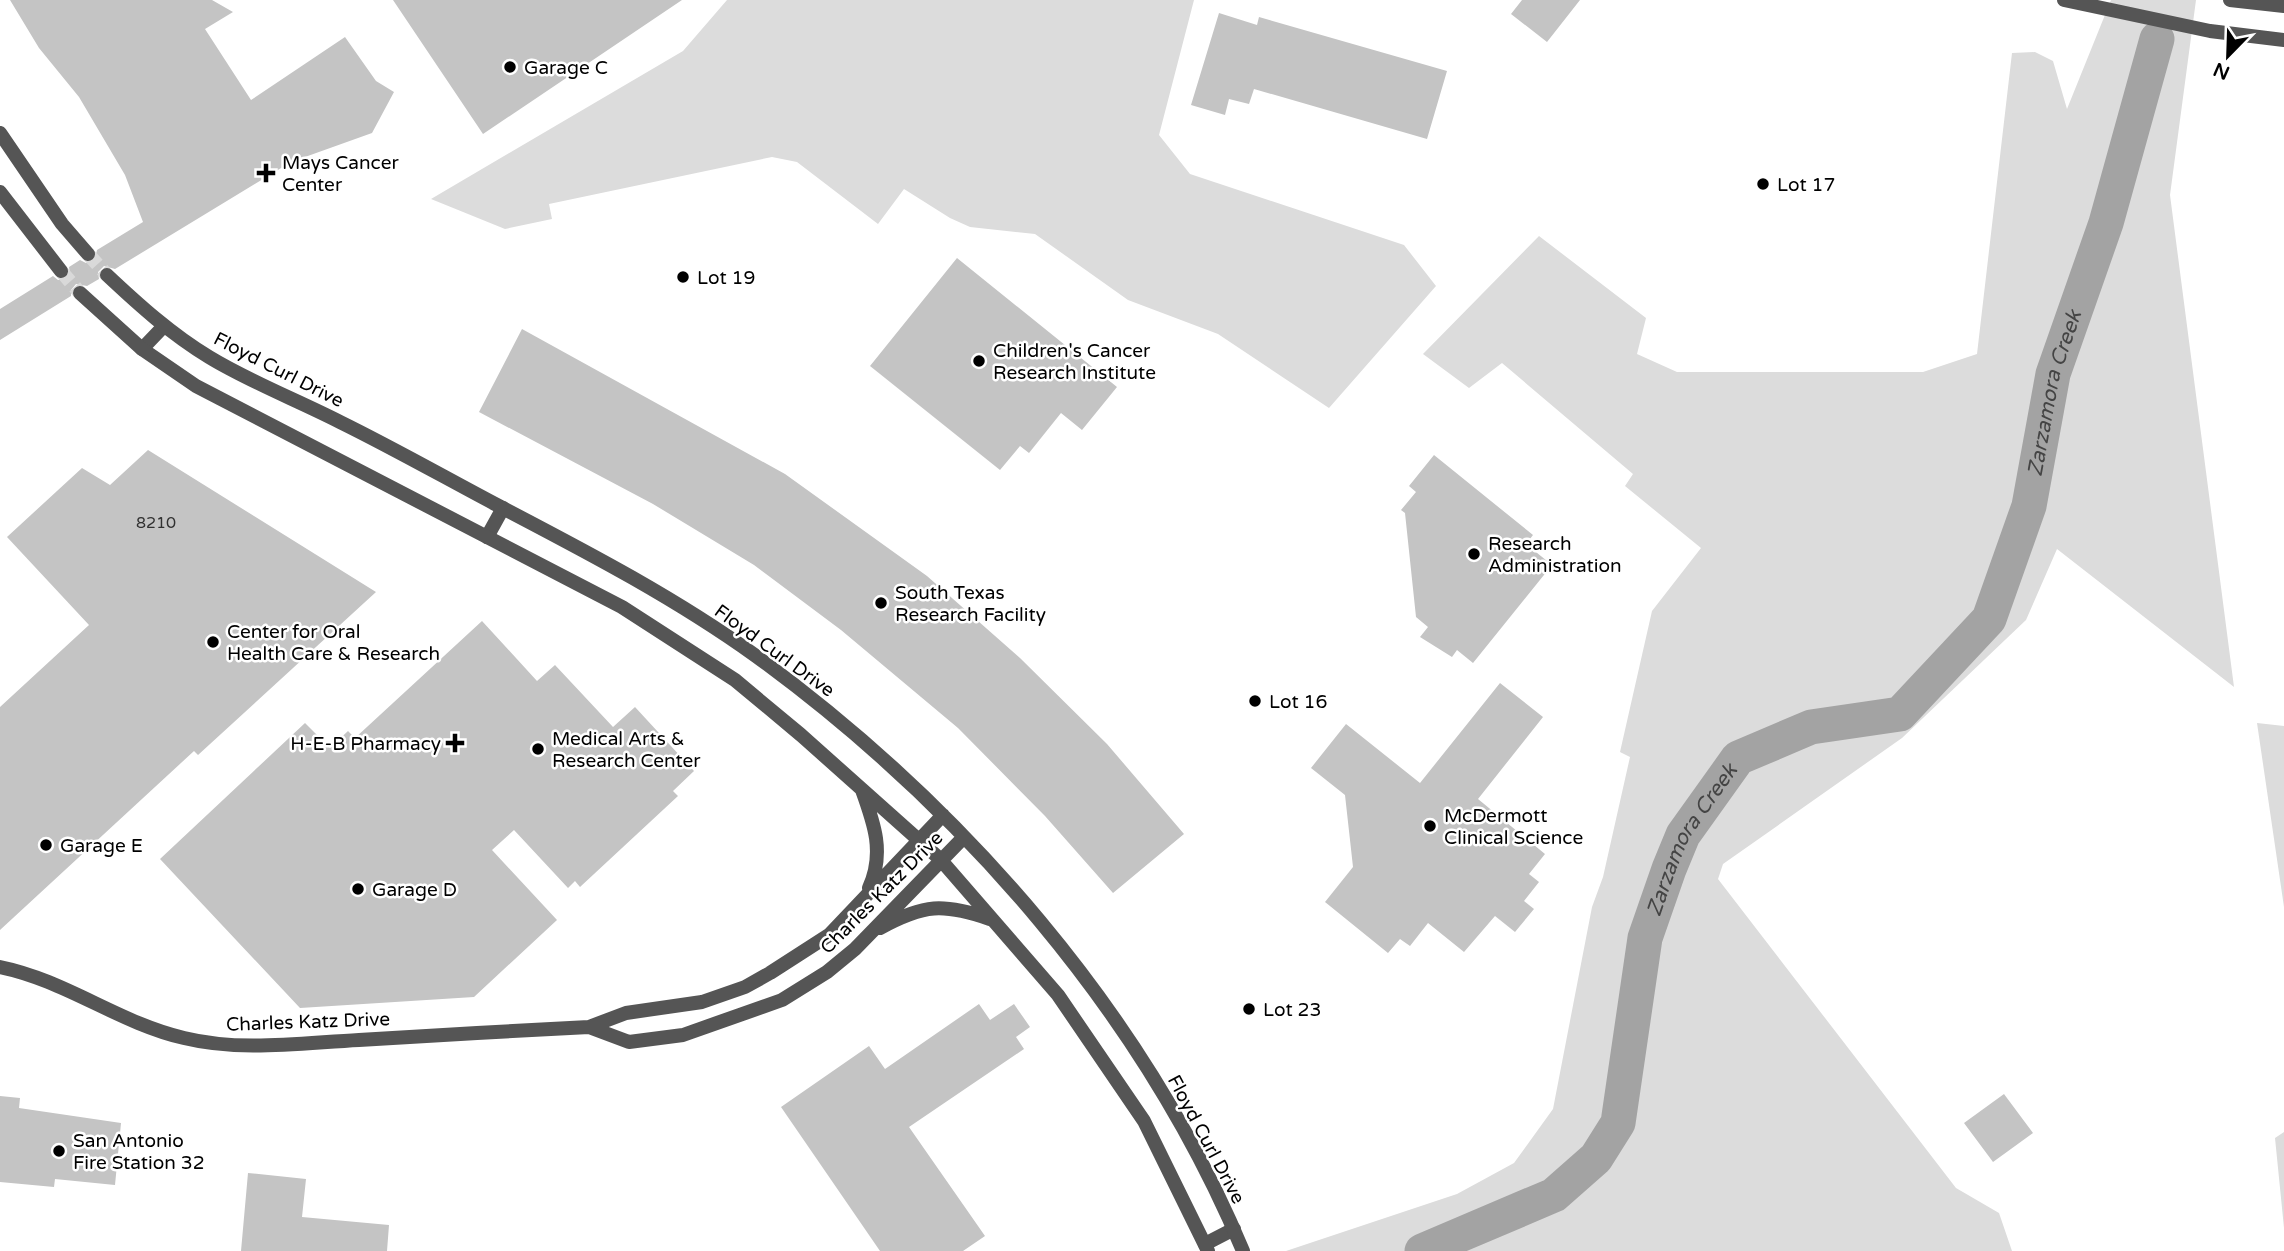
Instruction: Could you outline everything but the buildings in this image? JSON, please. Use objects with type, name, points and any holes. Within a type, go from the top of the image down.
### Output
[{"type":"street","points":[[2064,0],[2210,31],[2284,40]]},
{"type":"street","points":[[2230,0],[2284,6]]},
{"type":"street","points":[[0,133],[62,224],[89,254]]},
{"type":"street","points":[[0,192],[61,271]]},
{"type":"street","name":"Floyd Curl Drive","points":[[107,275],[163,327],[211,359],[341,422],[638,579],[753,654],[825,709],[943,815],[1083,976],[1172,1105],[1243,1251]]},
{"type":"street","points":[[80,293],[142,349],[196,386],[622,607],[735,680],[940,859],[1058,995],[1144,1121],[1207,1247],[1234,1229]]},
{"type":"street","points":[[142,349],[163,327]]},
{"type":"street","points":[[487,537],[503,508]]},
{"type":"street","points":[[861,789],[872,816],[879,852],[875,874],[865,897]]},
{"type":"street","name":"Charles Katz Drive","points":[[0,967],[62,987],[135,1023],[183,1038],[216,1043],[278,1045],[589,1027],[626,1013],[702,1002],[745,987],[829,935],[943,815]]},
{"type":"street","name":"Charles Katz Drive","points":[[589,1027],[629,1042],[683,1035],[782,1000],[827,972],[870,933],[964,837]]},
{"type":"street","points":[[870,933],[912,911],[940,906],[990,919]]},
{"type":"shaded area","points":[[727,0],[1194,0],[1159,135],[1190,174],[1404,245],[1436,286],[1329,408],[1218,334],[1128,300],[1035,234],[970,227],[950,218],[904,189],[878,224],[797,162],[772,157],[549,204],[552,219],[505,229],[431,199],[683,51]]},
{"type":"shaded area","points":[[2111,0],[2196,0],[2170,195],[2234,687],[2057,549],[2026,620],[1902,738],[1723,864],[1718,879],[1956,1188],[1999,1213],[2012,1251],[1286,1251],[1457,1194],[1514,1163],[1553,1109],[1592,907],[1603,877],[1630,757],[1620,752],[1652,611],[1701,548],[1625,486],[1633,474],[1502,363],[1469,388],[1423,354],[1539,236],[1646,318],[1637,354],[1677,372],[1923,372],[1977,354],[2012,53],[2035,52],[2053,61],[2067,109]]},
{"type":"shaded area","points":[[2257,723],[2284,726],[2284,907]]},
{"type":"shaded area","points":[[2284,1132],[2284,1228],[2275,1138]]},
{"type":"waterway","name":"Zarzamora Creek","points":[[1422,1251],[1554,1195],[1596,1158],[1618,1123],[1645,938],[1669,869],[1683,835],[1738,758],[1811,727],[1900,714],[1989,619],[2029,506],[2053,374],[2106,223],[2157,39]]},
{"type":"tunnel","points":[[88,254],[107,275]]},
{"type":"tunnel","points":[[61,271],[80,293]]},
{"type":"place","name":"Garage C","points":[[510,67]]},
{"type":"place","name":"Mays Cancer Center","points":[[266,173]]},
{"type":"place","name":"Lot 17","points":[[1763,184]]},
{"type":"place","name":"Lot 19","points":[[683,277]]},
{"type":"place","name":"Children's Cancer Research Institute","points":[[979,361]]},
{"type":"place","name":"Research Administration","points":[[1474,554]]},
{"type":"place","name":"South Texas Research Facility","points":[[881,603]]},
{"type":"place","name":"Center for Oral Health Care & Research","points":[[213,642]]},
{"type":"place","name":"Lot 16","points":[[1255,701]]},
{"type":"place","name":"H-E-B Pharmacy","points":[[455,743]]},
{"type":"place","name":"Medical Arts & Research Center","points":[[538,749]]},
{"type":"place","name":"McDermott Clinical Science","points":[[1430,826]]},
{"type":"place","name":"Garage E","points":[[46,845]]},
{"type":"place","name":"Garage D","points":[[358,889]]},
{"type":"place","name":"Lot 23","points":[[1249,1009]]},
{"type":"place","name":"San Antonio Fire Station 32","points":[[59,1151]]}]
